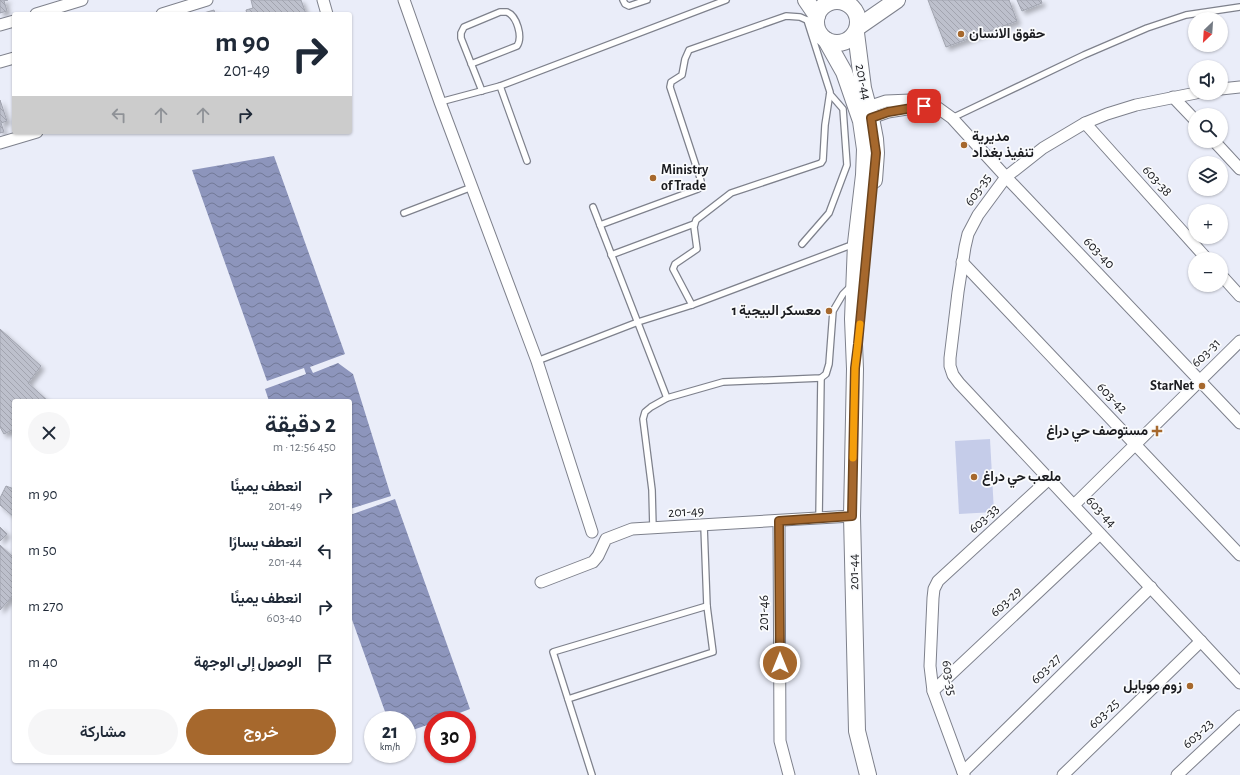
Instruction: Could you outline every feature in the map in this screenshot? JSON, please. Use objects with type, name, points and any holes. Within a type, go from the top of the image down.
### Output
[{"type":"street","points":[[43,12],[82,0]]},
{"type":"street","points":[[168,12],[207,0]]},
{"type":"street","points":[[323,0],[327,12]]},
{"type":"street","points":[[404,0],[440,102],[537,361],[592,532]]},
{"type":"street","points":[[806,0],[819,33],[826,40],[834,43],[842,43],[850,39],[857,30],[897,0]]},
{"type":"street","points":[[813,20],[824,6],[840,1],[854,10],[858,18],[857,30]]},
{"type":"street","points":[[0,25],[12,22]]},
{"type":"street","name":"201-44","points":[[857,30],[862,82],[865,149],[864,175],[856,243],[854,283],[853,319],[855,368],[852,516],[857,731],[868,775]]},
{"type":"street","name":"201-44","points":[[826,40],[844,72],[864,114],[876,153],[855,368]]},
{"type":"street","points":[[0,62],[12,59]]},
{"type":"street","points":[[1228,88],[1240,87]]},
{"type":"street","name":"603-35","points":[[950,358],[962,262],[968,234],[973,224],[1006,177],[1044,148],[1085,123],[1136,105],[1188,94]]},
{"type":"street","points":[[1173,97],[1188,113]]},
{"type":"street","name":"603-40","points":[[864,114],[934,105],[952,118],[1006,177],[1240,423]]},
{"type":"street","name":"603-38","points":[[1085,123],[1201,252]]},
{"type":"street","points":[[0,143],[30,134]]},
{"type":"street","points":[[1220,148],[1240,169]]},
{"type":"street","name":"603-42","points":[[962,262],[1240,555]]},
{"type":"street","points":[[1228,283],[1240,296]]},
{"type":"street","name":"603-31","points":[[1074,505],[1240,341]]},
{"type":"street","name":"603-44","points":[[950,358],[950,366],[953,375],[959,383],[1240,683]]},
{"type":"street","name":"603-33","points":[[938,581],[1049,479]]},
{"type":"street","name":"201-49","points":[[541,582],[593,562],[598,556],[606,539],[632,529],[704,526],[852,516]]},
{"type":"street","name":"201-46","points":[[779,521],[780,741],[789,775]]},
{"type":"street","name":"603-29","points":[[933,691],[1100,534]]},
{"type":"street","name":"603-35","points":[[938,581],[934,589],[932,619],[930,666],[933,691],[964,774]]},
{"type":"street","name":"603-27","points":[[964,774],[1151,587]]},
{"type":"street","name":"603-25","points":[[1063,775],[1201,641]]},
{"type":"street","name":"603-23","points":[[1177,775],[1240,716]]},
{"type":"lane","points":[[623,0],[624,4],[628,6],[647,0]]},
{"type":"lane","points":[[440,102],[500,86],[726,0]]},
{"type":"lane","points":[[952,118],[1084,55],[1147,28],[1186,15],[1240,7]]},
{"type":"lane","points":[[471,64],[516,46],[519,42],[520,35],[513,16],[506,12],[500,12],[464,27],[461,33],[461,38],[471,64],[482,91]]},
{"type":"lane","points":[[600,225],[701,187],[670,87],[671,82],[682,75],[688,52],[779,18],[793,16],[813,20],[830,94],[822,162],[731,193],[698,217],[694,224],[697,249],[675,264],[673,270],[692,305]]},
{"type":"lane","points":[[500,86],[526,161]]},
{"type":"lane","points":[[802,244],[829,213],[847,165],[843,109],[830,94]]},
{"type":"lane","points":[[404,213],[472,187]]},
{"type":"lane","points":[[593,207],[668,398]]},
{"type":"lane","points":[[611,255],[694,224]]},
{"type":"lane","points":[[537,361],[638,322],[692,305],[856,243]]},
{"type":"lane","points":[[653,528],[652,490],[643,419],[645,412],[668,398],[723,382],[821,378],[826,374],[829,364],[833,311],[843,294],[854,283]]},
{"type":"lane","points":[[819,518],[821,378]]},
{"type":"lane","points":[[568,698],[713,652],[707,606],[704,526]]},
{"type":"lane","points":[[592,775],[553,652],[707,606]]},
{"type":"shaded area","name":"ملعب حي دراغ","points":[[990,439],[994,512],[959,514],[955,441]]},
{"type":"water","points":[[274,156],[345,354],[310,367],[313,373],[338,363],[353,374],[391,496],[352,508],[352,399],[268,399],[265,389],[306,374],[304,368],[267,381],[192,170]]},
{"type":"water","points":[[395,499],[470,709],[465,711],[424,711],[424,726],[416,729],[416,711],[385,711],[352,620],[352,514]]},
{"type":"building","points":[[0,0],[8,0],[4,1],[7,11],[0,13]]},
{"type":"building","points":[[251,0],[301,0],[305,12],[246,12],[246,10],[253,8]]},
{"type":"building","name":"حقوق الانسان","points":[[928,0],[1009,0],[1017,21],[946,47]]},
{"type":"building","points":[[1017,0],[1041,0],[1042,3],[1022,11]]},
{"type":"building","points":[[0,100],[7,121],[1,123],[4,132],[0,133]]},
{"type":"building","points":[[0,329],[41,366],[28,383],[46,399],[12,399],[12,430],[4,434],[0,427]]},
{"type":"building","points":[[6,486],[12,488],[12,515],[0,505],[0,498]]},
{"type":"building","points":[[0,527],[7,534],[0,541]]},
{"type":"building","points":[[0,545],[12,556],[12,596],[0,610]]},
{"type":"slow traffic","points":[[853,458],[855,368],[860,324]]},
{"type":"place","name":"حقوق الانسان","points":[[961,34]]},
{"type":"place","name":"مديرية تنفيذ بغداد","points":[[964,145]]},
{"type":"place","name":"Ministry of Trade","points":[[653,178]]},
{"type":"place","name":"معسكر البيجية 1","points":[[829,311]]},
{"type":"place","name":"StarNet","points":[[1202,386]]},
{"type":"place","name":"مستوصف حي دراغ","points":[[1157,431]]},
{"type":"place","name":"ملعب حي دراغ","points":[[974,477]]},
{"type":"place","name":"زوم موبايل","points":[[1190,686]]},
{"type":"route","points":[[780,663],[779,521],[852,516],[855,368],[876,153],[871,118],[888,112],[924,106]]}]
